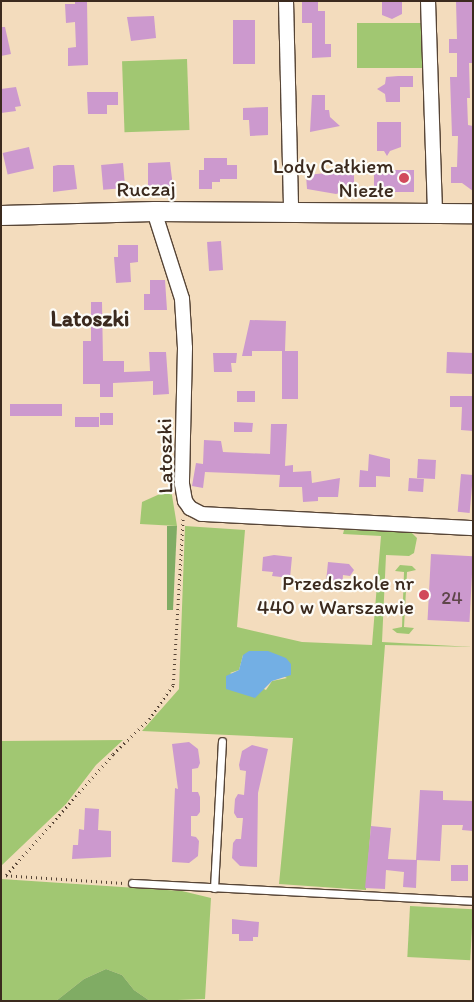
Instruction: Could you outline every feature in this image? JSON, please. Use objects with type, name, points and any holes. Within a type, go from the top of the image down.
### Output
[{"type":"street","points":[[286,1],[292,212]]},
{"type":"street","points":[[428,1],[435,211]]},
{"type":"street","name":"Ruczaj","points":[[1,214],[154,211],[473,212]]},
{"type":"street","name":"Latoszki","points":[[154,211],[182,298],[185,348],[182,484],[187,505],[202,514],[473,528]]},
{"type":"lane","points":[[214,888],[222,742]]},
{"type":"lane","points":[[132,883],[473,901]]},
{"type":"path","points":[[6,875],[113,754],[149,719],[174,685],[180,599],[181,530],[187,505]]},
{"type":"path","points":[[1,875],[132,883]]},
{"type":"green space","points":[[357,23],[424,23],[424,68],[357,68]]},
{"type":"green space","points":[[187,59],[189,130],[125,132],[122,61]]},
{"type":"green space","points":[[171,489],[177,526],[140,524],[142,502]]},
{"type":"green space","points":[[167,526],[177,526],[173,610],[167,610]]},
{"type":"green space","points":[[185,526],[245,530],[237,627],[302,642],[372,645],[381,536],[343,534],[344,530],[410,531],[417,538],[414,553],[409,556],[386,555],[382,642],[473,647],[385,645],[366,890],[279,884],[293,738],[142,731],[179,689]],"holes":[[[243,655],[287,678],[272,681],[266,690],[230,673],[239,670]]]},
{"type":"green space","points":[[400,565],[412,566],[416,570],[407,572],[404,627],[414,628],[409,634],[397,633],[392,629],[402,627],[404,572],[395,571]]},
{"type":"green space","points":[[123,740],[96,765],[66,804],[1,866],[1,741]]},
{"type":"green space","points":[[1,879],[182,891],[211,898],[205,999],[150,1001],[134,990],[122,975],[106,969],[84,979],[56,1001],[1,1001]]},
{"type":"green space","points":[[410,906],[473,909],[470,960],[407,957]]},
{"type":"green space","points":[[106,969],[122,975],[134,990],[150,1001],[56,1001],[84,979]]},
{"type":"water","points":[[249,651],[268,651],[286,658],[291,664],[291,675],[272,681],[255,698],[226,689],[226,676],[239,670],[243,655]]},
{"type":"building","points":[[75,1],[87,1],[88,65],[68,66],[68,48],[76,47],[75,22],[66,23],[65,4],[75,4]]},
{"type":"building","points":[[302,1],[318,1],[318,11],[325,11],[325,44],[331,44],[331,57],[312,58],[312,23],[302,23]]},
{"type":"building","points":[[382,1],[402,1],[402,14],[392,19],[382,15]]},
{"type":"building","points":[[456,1],[473,1],[473,63],[469,63],[470,98],[467,98],[468,125],[473,126],[473,191],[462,183],[451,183],[451,167],[457,167],[458,136],[452,136],[450,77],[457,77],[457,53],[449,53],[449,39],[457,39]]},
{"type":"building","points":[[154,16],[156,38],[131,41],[127,17]]},
{"type":"building","points":[[233,20],[255,20],[255,64],[233,64]]},
{"type":"building","points":[[1,27],[5,27],[11,54],[1,56]]},
{"type":"building","points":[[413,76],[413,87],[400,87],[400,102],[386,102],[385,94],[377,89],[385,84],[386,77]]},
{"type":"building","points":[[16,87],[21,106],[15,107],[16,111],[1,113],[1,89]]},
{"type":"building","points":[[87,92],[118,92],[118,105],[107,105],[107,114],[88,114]]},
{"type":"building","points":[[312,95],[325,95],[325,110],[329,110],[330,117],[340,126],[310,132]]},
{"type":"building","points":[[268,107],[268,135],[250,136],[249,120],[243,120],[243,108]]},
{"type":"building","points":[[377,122],[401,122],[401,147],[390,151],[387,156],[384,151],[377,151]]},
{"type":"building","points":[[29,147],[34,168],[8,175],[3,153]]},
{"type":"building","points":[[204,158],[227,158],[227,165],[237,165],[237,179],[220,179],[220,182],[212,182],[212,189],[199,189],[199,170],[204,170]]},
{"type":"building","points":[[170,162],[173,187],[148,191],[148,163]]},
{"type":"building","points":[[123,163],[125,188],[103,190],[101,165]]},
{"type":"building","points":[[74,165],[77,189],[53,192],[53,166]]},
{"type":"building","points":[[374,170],[414,170],[414,192],[374,192]]},
{"type":"building","points":[[337,172],[354,175],[354,189],[336,194],[307,189],[306,175]]},
{"type":"building","points":[[221,241],[223,270],[209,271],[207,242]]},
{"type":"building","points":[[118,245],[138,245],[138,262],[130,263],[131,282],[116,283],[114,257],[118,257]]},
{"type":"building","points":[[150,280],[165,280],[167,310],[144,310],[144,294],[150,294]]},
{"type":"building","points":[[91,302],[102,302],[103,361],[124,361],[124,372],[150,371],[149,352],[166,352],[169,394],[153,395],[153,381],[113,383],[113,397],[100,397],[100,384],[83,384],[83,341],[91,341]]},
{"type":"building","points":[[250,320],[286,321],[285,351],[252,351],[252,356],[242,356]]},
{"type":"building","points":[[282,351],[298,351],[298,399],[282,399]]},
{"type":"building","points":[[447,352],[473,353],[472,374],[446,373]]},
{"type":"building","points":[[213,353],[237,353],[236,363],[231,363],[232,372],[214,372]]},
{"type":"building","points":[[237,391],[255,391],[255,402],[237,402]]},
{"type":"building","points":[[450,396],[473,396],[473,431],[461,430],[462,407],[450,407]]},
{"type":"building","points":[[10,404],[62,404],[62,416],[10,416]]},
{"type":"building","points":[[100,413],[113,413],[113,425],[100,425]]},
{"type":"building","points":[[75,417],[99,417],[99,427],[75,427]]},
{"type":"building","points":[[234,422],[253,423],[252,432],[234,432]]},
{"type":"building","points":[[271,424],[287,424],[285,466],[293,465],[293,472],[311,471],[312,483],[340,478],[338,497],[318,497],[318,501],[303,502],[302,487],[279,487],[280,475],[205,472],[203,488],[192,486],[196,463],[203,464],[204,440],[221,441],[223,452],[270,454]]},
{"type":"building","points":[[369,454],[390,459],[390,477],[376,476],[376,487],[359,487],[360,470],[368,471]]},
{"type":"building","points":[[418,459],[436,460],[435,479],[417,478]]},
{"type":"building","points":[[461,474],[473,475],[470,513],[458,512]]},
{"type":"building","points":[[409,478],[424,479],[423,492],[408,491]]},
{"type":"building","points":[[431,554],[473,556],[469,622],[428,620]]},
{"type":"building","points":[[274,555],[292,557],[290,578],[272,576],[273,572],[262,571],[263,557]]},
{"type":"building","points":[[328,562],[349,564],[354,570],[350,576],[343,575],[342,586],[326,582]]},
{"type":"building","points":[[189,742],[198,749],[200,763],[198,768],[192,769],[192,792],[198,792],[200,797],[200,812],[197,816],[191,816],[191,836],[196,837],[199,841],[198,856],[189,863],[172,862],[175,788],[178,789],[172,744]]},
{"type":"building","points":[[252,745],[268,749],[258,793],[257,867],[240,866],[232,858],[233,843],[236,839],[241,839],[243,818],[237,818],[234,813],[235,799],[238,794],[244,795],[246,771],[240,770],[239,765],[242,751]]},
{"type":"building","points":[[420,790],[443,791],[443,800],[473,801],[473,831],[462,830],[463,825],[442,825],[440,861],[416,860]]},
{"type":"building","points":[[85,808],[99,809],[98,830],[111,831],[111,857],[72,859],[73,845],[78,845],[79,829],[84,830]]},
{"type":"building","points":[[371,826],[391,828],[388,859],[417,860],[416,888],[403,887],[404,872],[386,870],[385,889],[365,888]]},
{"type":"building","points":[[451,865],[468,865],[468,881],[451,881]]},
{"type":"building","points":[[232,919],[259,922],[258,937],[253,937],[253,941],[239,941],[239,934],[232,934]]},
{"type":"place","name":"Lody Całkiem Niezłe","points":[[404,178]]},
{"type":"place","name":"Przedszkole nr 440 w Warszawie","points":[[424,595]]},
{"type":"district","name":"Latoszki","points":[[90,319]]}]
